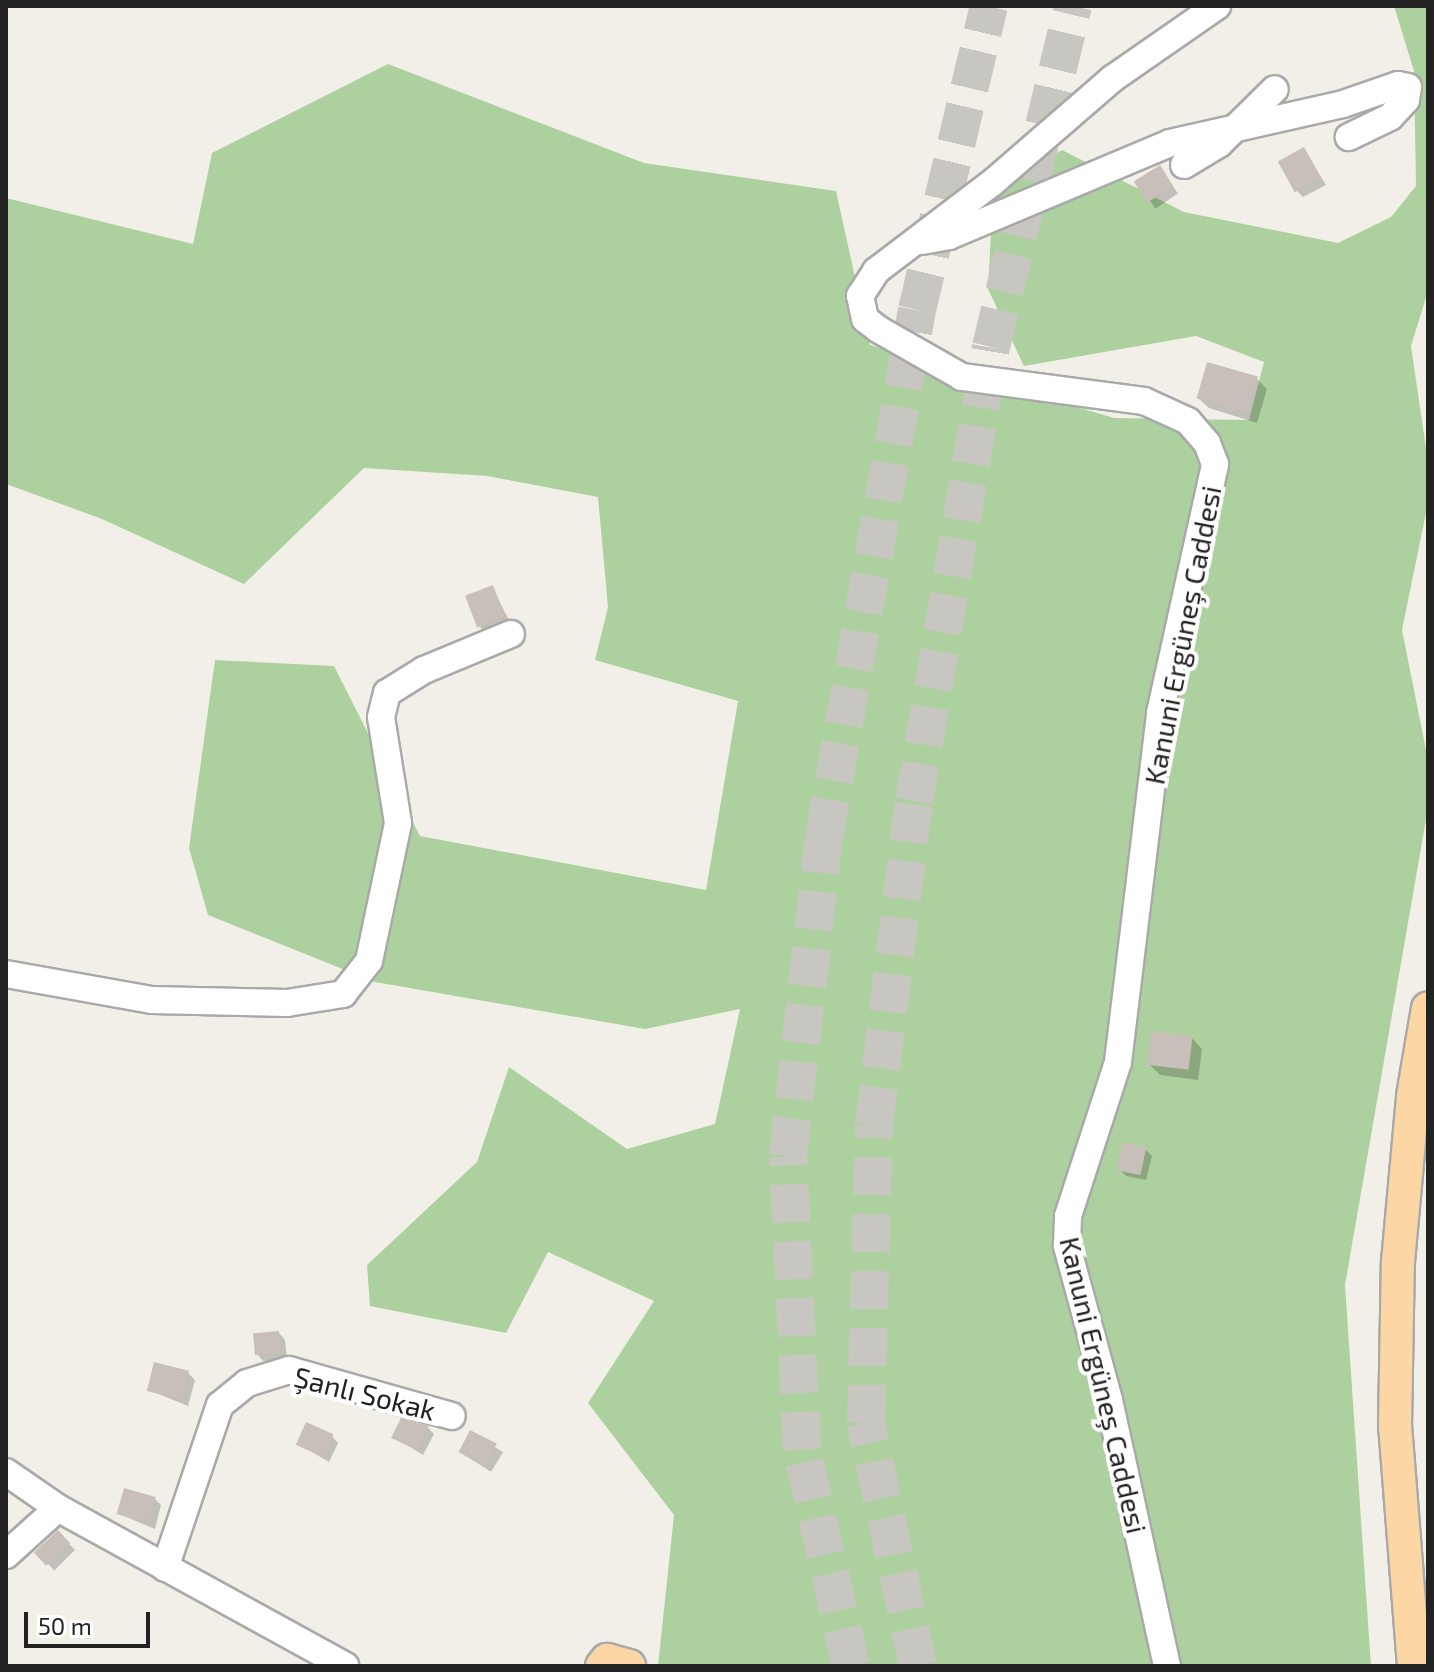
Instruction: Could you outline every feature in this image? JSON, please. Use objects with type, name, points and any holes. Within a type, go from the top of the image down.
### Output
[{"type":"main road","points":[[1414,1666],[1395,1427],[1398,1262],[1413,1096],[1428,1008]]},
{"type":"main road","points":[[602,1666],[607,1660],[629,1666]]},
{"type":"street","name":"Kanuni Ergüneş Caddesi","points":[[1167,1666],[1109,1400],[1067,1246],[1068,1216],[1118,1062],[1160,713],[1215,464],[1188,421],[1144,401],[962,377],[865,319],[860,296],[876,271],[1112,79],[1217,6]]},
{"type":"street","points":[[914,242],[949,236],[1170,143],[1343,104],[1398,85],[1408,87],[1406,100],[1390,117],[1349,137]]},
{"type":"street","points":[[1184,165],[1238,128],[1275,89]]},
{"type":"street","points":[[6,974],[152,1000],[287,1003],[343,994],[369,961],[398,823],[381,717],[387,693],[424,670],[511,634]]},
{"type":"street","name":"Şanlı Sokak","points":[[165,1568],[220,1405],[247,1383],[289,1370],[452,1416]]},
{"type":"street","points":[[6,1472],[58,1508],[345,1666]]},
{"type":"street","points":[[6,1555],[58,1508]]},
{"type":"green space","points":[[1394,6],[1428,6],[1428,291],[1411,346],[1428,462],[1428,503],[1402,630],[1428,760],[1428,808],[1345,1285],[1371,1666],[658,1666],[674,1515],[588,1403],[654,1301],[548,1252],[506,1333],[370,1306],[367,1265],[477,1162],[509,1067],[627,1149],[715,1124],[740,1009],[645,1029],[375,982],[208,915],[189,848],[215,660],[334,666],[420,836],[706,890],[738,701],[595,660],[608,607],[598,497],[487,476],[364,468],[244,584],[102,519],[6,484],[6,198],[193,244],[212,153],[388,64],[644,163],[836,191],[870,345],[1114,418],[1249,420],[1264,362],[1196,336],[1024,366],[988,289],[993,194],[1062,150],[1184,212],[1338,243],[1391,217],[1416,186],[1414,71]]},
{"type":"building","points":[[1304,147],[1321,178],[1295,192],[1278,162]]},
{"type":"building","points":[[1160,165],[1173,186],[1147,203],[1134,181]]},
{"type":"building","points":[[1207,362],[1258,377],[1247,413],[1197,399]]},
{"type":"building","points":[[493,585],[505,617],[477,627],[465,596]]},
{"type":"building","points":[[1151,1031],[1193,1036],[1189,1070],[1147,1065]]},
{"type":"building","points":[[1123,1142],[1146,1147],[1140,1175],[1117,1170]]},
{"type":"building","points":[[279,1331],[281,1353],[255,1355],[253,1333]]},
{"type":"building","points":[[154,1362],[189,1371],[182,1400],[147,1391]]},
{"type":"building","points":[[401,1418],[429,1426],[417,1450],[391,1438]]},
{"type":"building","points":[[306,1422],[333,1434],[323,1457],[296,1445]]},
{"type":"building","points":[[470,1430],[497,1444],[485,1466],[459,1452]]},
{"type":"building","points":[[124,1488],[156,1497],[148,1523],[117,1514]]},
{"type":"building","points":[[58,1530],[70,1543],[46,1566],[34,1553]]},
{"type":"tunnel","points":[[851,1666],[802,1450],[788,1156],[824,837],[917,310],[989,6]]},
{"type":"tunnel","points":[[918,1666],[866,1423],[874,1125],[914,801],[991,347],[1073,6]]}]
